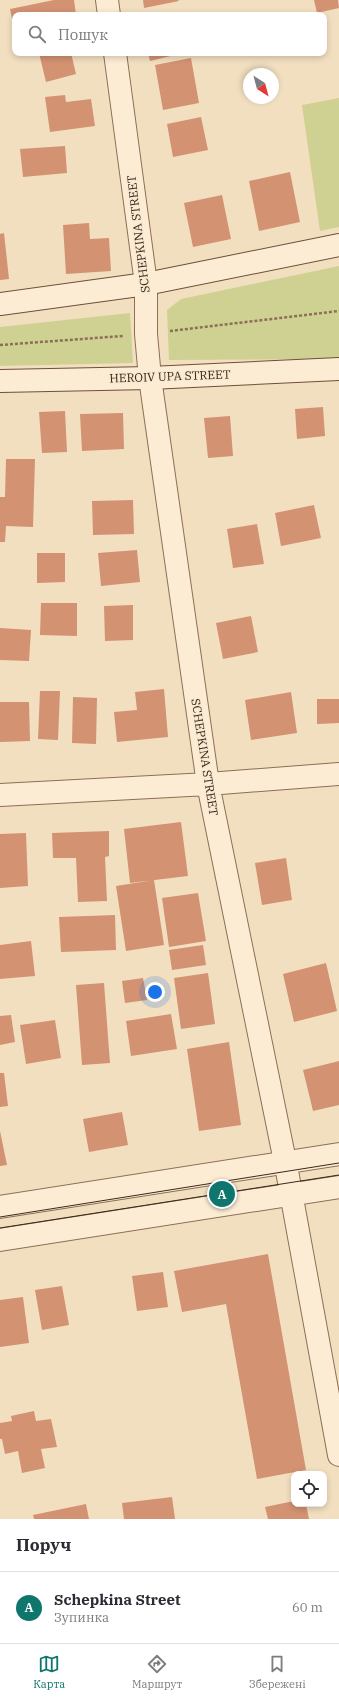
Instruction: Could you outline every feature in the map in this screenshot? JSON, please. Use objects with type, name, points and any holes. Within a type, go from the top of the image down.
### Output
[{"type":"street","points":[[107,0],[109,12]]},
{"type":"street","name":"SCHEPKINA STREET","points":[[115,56],[146,284],[146,334],[150,378],[208,784],[286,1162],[339,1455]]},
{"type":"street","points":[[0,304],[146,284],[339,244]]},
{"type":"street","name":"HEROIV UPA STREET","points":[[0,381],[150,378],[339,369]]},
{"type":"street","points":[[0,795],[208,784],[339,774]]},
{"type":"street","points":[[0,1207],[339,1154]]},
{"type":"street","points":[[0,1240],[339,1187]]},
{"type":"path","points":[[0,345],[146,334],[339,311]]},
{"type":"green space","points":[[339,98],[339,227],[320,231],[302,105]]},
{"type":"green space","points":[[339,266],[339,359],[169,360],[167,310],[181,299]]},
{"type":"green space","points":[[130,313],[133,363],[0,366],[0,327]]},
{"type":"building","points":[[54,0],[74,0],[76,12],[12,12],[12,19],[10,9]]},
{"type":"building","points":[[143,0],[178,0],[179,1],[144,8]]},
{"type":"building","points":[[314,0],[338,0],[339,8],[317,12]]},
{"type":"building","points":[[40,56],[72,56],[76,74],[46,82]]},
{"type":"building","points":[[149,56],[171,56],[150,61]]},
{"type":"building","points":[[191,58],[199,103],[163,110],[155,65]]},
{"type":"building","points":[[65,95],[66,102],[91,99],[95,126],[50,132],[45,97]]},
{"type":"building","points":[[201,117],[208,150],[173,157],[167,124]]},
{"type":"building","points":[[65,146],[67,173],[23,177],[20,149]]},
{"type":"building","points":[[290,172],[300,222],[259,231],[249,181]]},
{"type":"building","points":[[222,195],[231,239],[193,247],[184,203]]},
{"type":"building","points":[[89,223],[90,239],[109,238],[111,271],[66,274],[63,225]]},
{"type":"building","points":[[4,233],[9,279],[0,280],[0,234]]},
{"type":"building","points":[[323,407],[325,436],[297,439],[295,409]]},
{"type":"building","points":[[65,411],[67,452],[42,453],[39,412]]},
{"type":"building","points":[[123,413],[124,449],[82,451],[80,414]]},
{"type":"building","points":[[230,416],[233,456],[208,458],[204,418]]},
{"type":"building","points":[[6,459],[35,459],[33,527],[6,526],[5,542],[0,542],[0,497],[5,497]]},
{"type":"building","points":[[133,500],[134,534],[93,535],[92,501]]},
{"type":"building","points":[[314,505],[321,538],[281,546],[275,513]]},
{"type":"building","points":[[257,524],[264,564],[233,568],[227,529]]},
{"type":"building","points":[[137,550],[140,582],[101,586],[98,553]]},
{"type":"building","points":[[37,553],[65,553],[65,582],[37,583]]},
{"type":"building","points":[[41,603],[77,603],[77,636],[40,635]]},
{"type":"building","points":[[133,605],[133,640],[105,641],[104,606]]},
{"type":"building","points":[[251,616],[258,652],[223,659],[216,623]]},
{"type":"building","points":[[0,628],[31,630],[29,661],[0,660]]},
{"type":"building","points":[[164,689],[168,737],[117,742],[114,712],[137,710],[135,692]]},
{"type":"building","points":[[40,691],[60,691],[58,740],[38,739]]},
{"type":"building","points":[[291,692],[297,733],[251,740],[245,700]]},
{"type":"building","points":[[73,697],[97,698],[96,744],[72,743]]},
{"type":"building","points":[[317,699],[339,699],[339,723],[317,724]]},
{"type":"building","points":[[0,702],[29,702],[30,741],[0,742]]},
{"type":"building","points":[[181,822],[188,876],[130,883],[124,829]]},
{"type":"building","points":[[109,831],[109,856],[105,857],[107,901],[78,902],[76,858],[53,858],[52,833]]},
{"type":"building","points":[[26,833],[28,886],[0,888],[0,834]]},
{"type":"building","points":[[286,858],[292,900],[262,905],[255,863]]},
{"type":"building","points":[[154,880],[164,945],[126,951],[116,886]]},
{"type":"building","points":[[198,893],[206,941],[169,947],[162,898]]},
{"type":"building","points":[[115,915],[116,950],[61,952],[59,917]]},
{"type":"building","points":[[31,941],[35,976],[0,979],[0,945]]},
{"type":"building","points":[[203,945],[206,965],[172,970],[169,950]]},
{"type":"building","points":[[326,963],[337,1011],[294,1022],[283,974]]},
{"type":"building","points":[[208,973],[215,1024],[181,1029],[174,978]]},
{"type":"building","points":[[143,978],[147,1000],[125,1003],[122,981]]},
{"type":"building","points":[[104,983],[110,1063],[82,1065],[76,985]]},
{"type":"building","points":[[171,1014],[177,1049],[131,1056],[126,1021]]},
{"type":"building","points":[[11,1015],[15,1042],[0,1045],[0,1016]]},
{"type":"building","points":[[55,1020],[61,1058],[26,1064],[20,1025]]},
{"type":"building","points":[[229,1042],[241,1125],[199,1131],[187,1049]]},
{"type":"building","points":[[339,1061],[339,1105],[313,1111],[303,1070]]},
{"type":"building","points":[[0,1073],[4,1073],[8,1106],[0,1107]]},
{"type":"building","points":[[122,1112],[128,1145],[89,1152],[83,1119]]},
{"type":"building","points":[[0,1131],[7,1165],[0,1166]]},
{"type":"building","points":[[268,1254],[306,1470],[291,1471],[291,1473],[257,1479],[226,1304],[182,1312],[174,1271]]},
{"type":"building","points":[[163,1272],[168,1307],[137,1311],[132,1276]]},
{"type":"building","points":[[62,1286],[69,1325],[42,1330],[35,1290]]},
{"type":"building","points":[[23,1297],[29,1343],[0,1347],[0,1300]]},
{"type":"building","points":[[34,1411],[36,1421],[51,1419],[57,1447],[41,1449],[45,1468],[22,1473],[18,1451],[5,1454],[2,1439],[0,1439],[0,1423],[12,1421],[11,1416]]},
{"type":"building","points":[[172,1497],[175,1519],[124,1519],[122,1503]]},
{"type":"building","points":[[291,1502],[291,1507],[307,1507],[309,1519],[268,1519],[265,1507]]},
{"type":"building","points":[[86,1504],[89,1519],[34,1519],[33,1515]]},
{"type":"tram line","points":[[0,1217],[339,1163]]},
{"type":"tram line","points":[[0,1228],[339,1175]]},
{"type":"place","name":"Schepkina Street","points":[[222,1194]]}]
